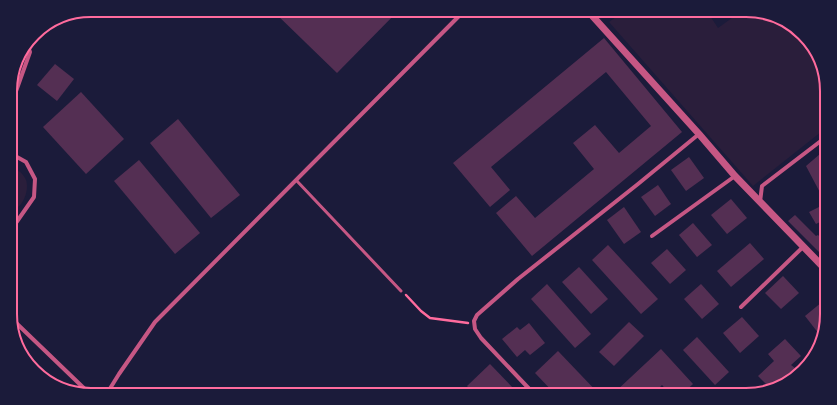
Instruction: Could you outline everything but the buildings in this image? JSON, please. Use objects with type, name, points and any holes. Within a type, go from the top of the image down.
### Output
[{"type":"street","points":[[110,388],[156,322],[458,17]]},
{"type":"street","points":[[593,17],[735,176],[820,264]]},
{"type":"street","points":[[17,88],[30,51]]},
{"type":"street","points":[[528,388],[475,330],[474,321],[477,315],[518,279],[699,134]]},
{"type":"street","points":[[760,202],[762,186],[820,142]]},
{"type":"street","points":[[17,157],[26,162],[35,179],[34,197],[17,220]]},
{"type":"street","points":[[652,236],[735,176]]},
{"type":"street","points":[[741,307],[803,247]]},
{"type":"street","points":[[18,325],[83,387]]},
{"type":"lane","points":[[296,180],[401,291]]},
{"type":"path","points":[[401,291],[430,318],[474,324]]},
{"type":"shaded area","points":[[616,17],[711,17],[718,28],[733,17],[746,17],[770,21],[779,25],[795,35],[802,42],[816,67],[819,77],[820,91],[820,133],[753,186],[609,22]]},
{"type":"shaded area","points":[[17,170],[25,178],[27,185],[26,194],[21,205],[18,207]]}]
